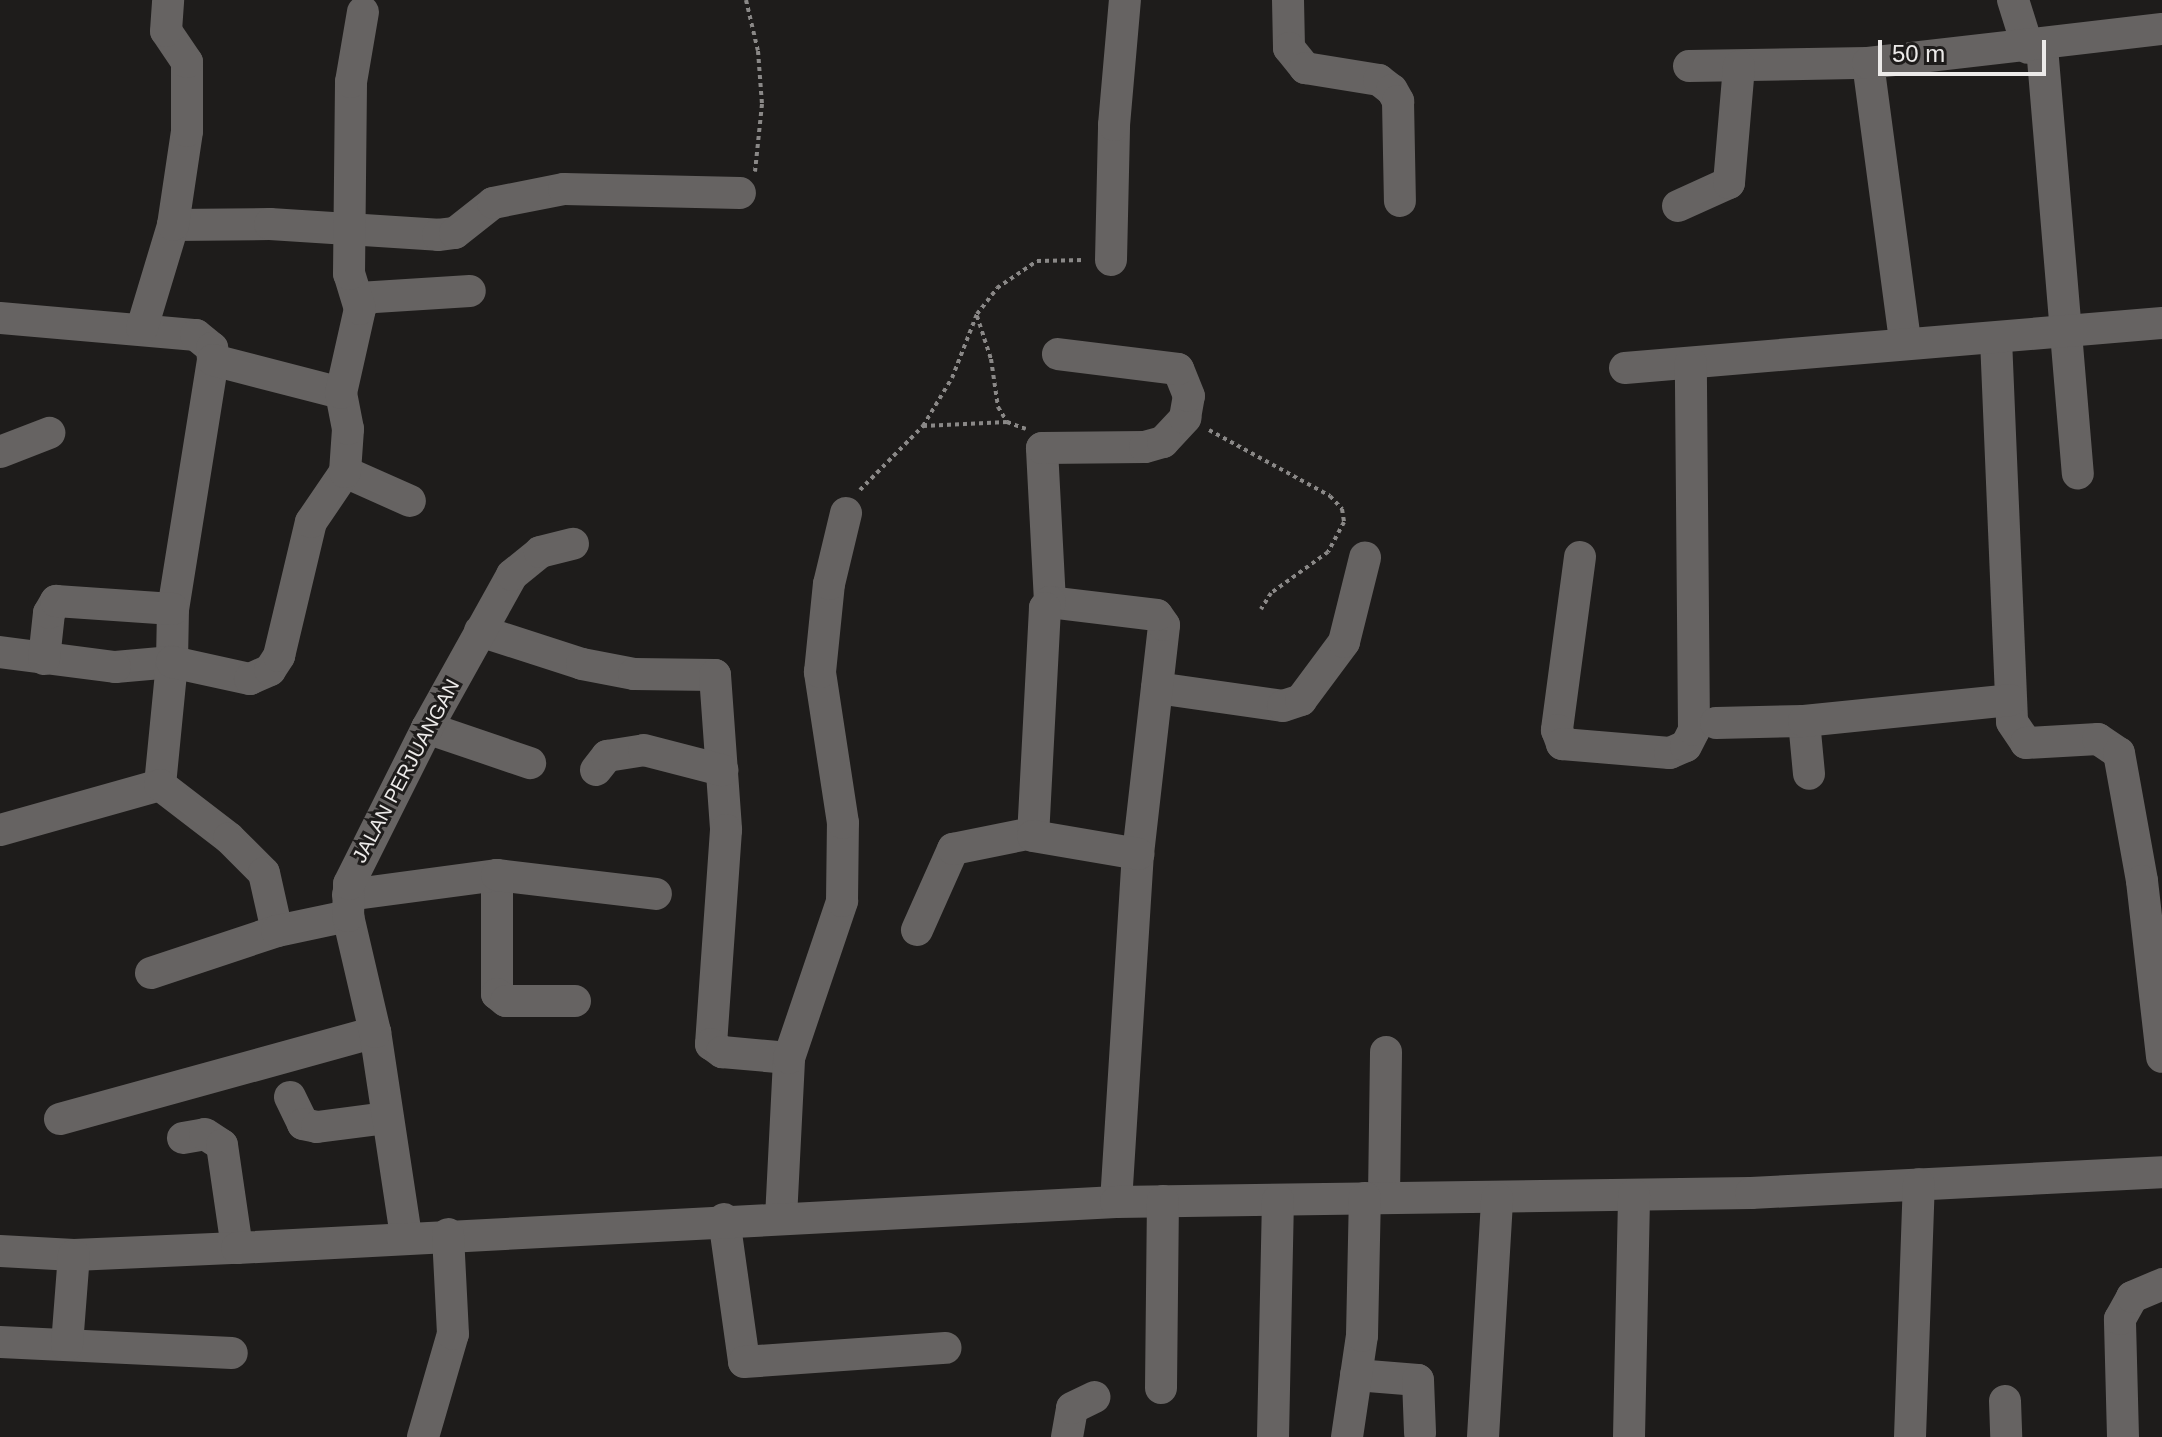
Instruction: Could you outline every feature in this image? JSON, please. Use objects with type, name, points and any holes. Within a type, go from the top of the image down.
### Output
[{"type":"street","points":[[142,328],[173,225],[187,131],[188,81],[184,52],[166,31],[168,0]]},
{"type":"street","points":[[1111,260],[1114,125],[1125,0]]},
{"type":"street","points":[[1288,0],[1289,48],[1305,68],[1379,80],[1392,90],[1398,101],[1400,201]]},
{"type":"street","points":[[2013,0],[2035,48],[2068,332],[2078,473]]},
{"type":"street","points":[[0,652],[115,667],[172,662],[250,679],[270,670],[279,656],[311,522],[345,472],[348,429],[341,393],[359,298],[349,274],[353,227],[351,82],[363,12]]},
{"type":"street","points":[[1689,66],[1868,63],[2035,48],[2162,29]]},
{"type":"street","points":[[1868,63],[1905,342]]},
{"type":"street","points":[[1678,206],[1729,183],[1739,66]]},
{"type":"street","points":[[173,225],[353,227],[455,233],[493,203],[564,189],[740,193]]},
{"type":"street","points":[[359,298],[470,291]]},
{"type":"street","points":[[0,318],[142,328],[206,340],[213,360],[173,609],[172,662],[160,785]]},
{"type":"street","points":[[1625,368],[1905,342],[1996,339],[2162,323]]},
{"type":"street","points":[[1996,339],[2012,722],[2026,743],[2098,739],[2119,753],[2142,881],[2162,1057]]},
{"type":"street","points":[[1058,354],[1178,369],[1188,383],[1185,418],[1163,442],[1145,447],[1050,444],[1042,448],[1050,602],[1045,608],[1032,833],[1039,841],[1138,854]]},
{"type":"street","points":[[213,360],[341,393]]},
{"type":"street","points":[[1580,557],[1557,730],[1562,744],[1670,753],[1686,746],[1694,730],[1691,363]]},
{"type":"street","points":[[0,452],[49,433]]},
{"type":"street","points":[[345,472],[410,501]]},
{"type":"street","points":[[781,1218],[789,1058],[842,901],[843,823],[820,672],[829,584],[846,513]]},
{"type":"street","name":"JALAN PERJUANGAN","points":[[348,906],[352,873],[480,631],[522,564],[573,544]]},
{"type":"street","points":[[1157,688],[1283,706],[1301,700],[1344,642],[1365,558]]},
{"type":"street","points":[[44,659],[49,613],[56,601],[173,609]]},
{"type":"street","points":[[1050,602],[1160,617],[1157,688],[1138,854],[1116,1202]]},
{"type":"street","points":[[480,631],[621,672],[715,675],[726,830],[711,1044],[722,1052],[789,1058]]},
{"type":"street","points":[[1716,723],[1804,721],[2010,700]]},
{"type":"street","points":[[1804,721],[1809,774]]},
{"type":"street","points":[[427,728],[530,763]]},
{"type":"street","points":[[596,770],[607,756],[644,750],[722,770]]},
{"type":"street","points":[[0,830],[160,785]]},
{"type":"street","points":[[160,785],[212,823],[264,873],[277,931]]},
{"type":"street","points":[[917,930],[953,849],[1032,833]]},
{"type":"street","points":[[497,875],[497,994],[506,1001],[575,1001]]},
{"type":"street","points":[[151,973],[348,906],[497,875],[656,894]]},
{"type":"street","points":[[348,906],[375,1032],[406,1236]]},
{"type":"street","points":[[60,1119],[375,1032]]},
{"type":"street","points":[[1347,1437],[1356,1375],[1386,1052]]},
{"type":"street","points":[[290,1097],[303,1124],[387,1118]]},
{"type":"street","points":[[183,1138],[205,1134],[222,1145],[237,1248]]},
{"type":"street","points":[[0,1251],[74,1255],[237,1248],[724,1219],[1116,1202],[1634,1195],[2162,1172]]},
{"type":"street","points":[[1910,1437],[1919,1184]]},
{"type":"street","points":[[1629,1437],[1634,1195]]},
{"type":"street","points":[[1483,1437],[1497,1198]]},
{"type":"street","points":[[1273,1437],[1278,1200]]},
{"type":"street","points":[[1161,1388],[1163,1201]]},
{"type":"street","points":[[724,1219],[744,1362],[946,1348]]},
{"type":"street","points":[[423,1437],[453,1334],[448,1234]]},
{"type":"street","points":[[67,1345],[74,1255]]},
{"type":"street","points":[[2123,1437],[2120,1319],[2132,1297],[2162,1284]]},
{"type":"street","points":[[0,1342],[232,1353]]},
{"type":"street","points":[[1356,1375],[1418,1380],[1420,1433]]},
{"type":"street","points":[[1067,1437],[1072,1408],[1095,1397]]},
{"type":"street","points":[[2005,1401],[2006,1437]]},
{"type":"path","points":[[740,193],[752,182],[759,161],[762,104],[758,51],[746,0]]},
{"type":"path","points":[[846,513],[857,492],[923,426],[952,378],[977,314],[1011,275],[1037,261],[1111,260]]},
{"type":"path","points":[[977,314],[991,359],[998,407],[1007,422]]},
{"type":"path","points":[[1185,418],[1330,496],[1342,509],[1344,522],[1328,552],[1271,593],[1261,609]]},
{"type":"path","points":[[923,426],[1007,422],[1033,430]]}]
